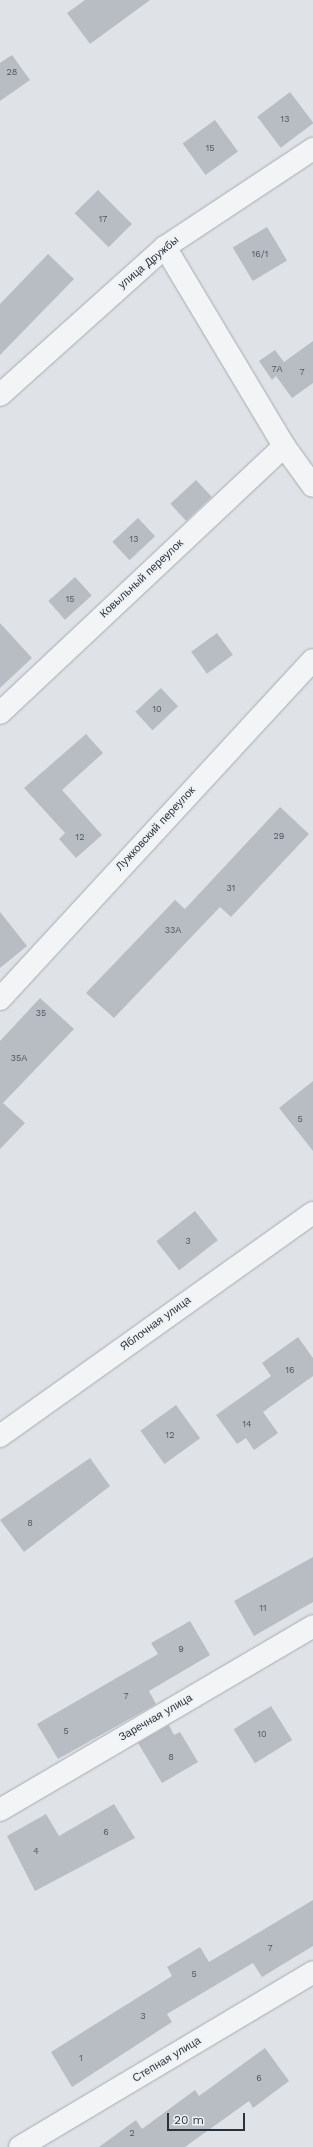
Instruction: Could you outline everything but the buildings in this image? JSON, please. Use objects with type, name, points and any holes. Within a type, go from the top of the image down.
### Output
[{"type":"street","name":"улица Дружбы","points":[[0,395],[165,247],[313,149]]},
{"type":"street","points":[[165,247],[284,446],[313,486]]},
{"type":"street","name":"Ковыльный переулок","points":[[0,713],[284,446]]},
{"type":"street","name":"Лужковский переулок","points":[[0,998],[313,660]]},
{"type":"street","name":"Яблочная улица","points":[[0,1436],[313,1213]]},
{"type":"street","name":"Заречная улица","points":[[0,1810],[313,1626]]},
{"type":"street","name":"Степная улица","points":[[20,2147],[313,1972]]}]
